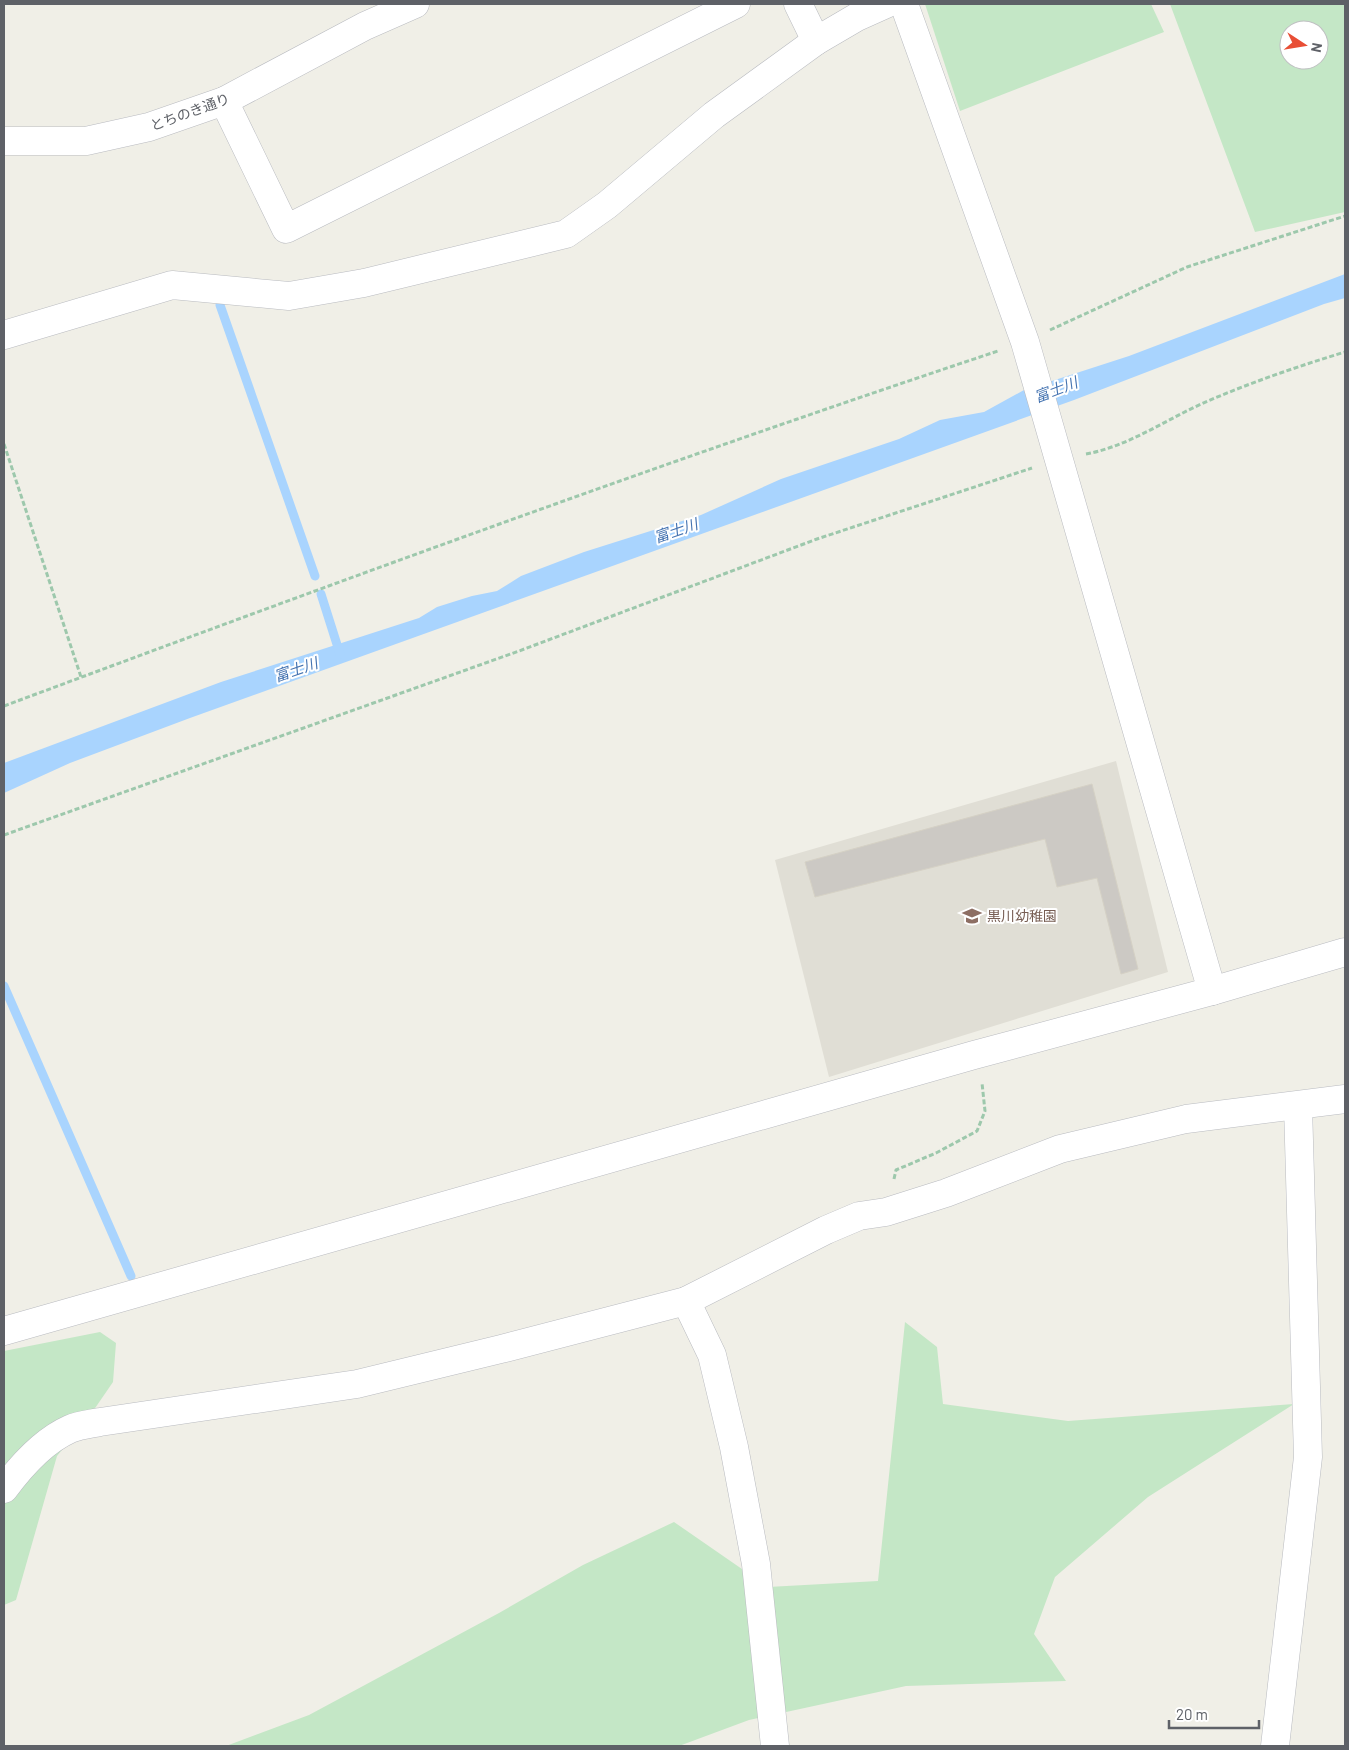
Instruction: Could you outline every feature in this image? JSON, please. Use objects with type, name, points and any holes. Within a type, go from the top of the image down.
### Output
[{"type":"street","name":"とちのき通り","points":[[4,141],[86,141],[149,127],[224,101],[364,15],[415,4]]},
{"type":"street","points":[[224,101],[286,230],[736,4]]},
{"type":"street","points":[[798,4],[816,41]]},
{"type":"street","points":[[4,335],[172,285],[289,296],[364,283],[566,234],[607,205],[714,115],[816,41],[856,17],[886,4]]},
{"type":"street","points":[[904,4],[1025,342],[1060,458],[1212,991]]},
{"type":"street","points":[[4,1331],[974,1055],[1212,991],[1345,952]]},
{"type":"street","points":[[4,1489],[20,1467],[41,1448],[70,1429],[100,1422],[264,1399],[388,1378],[686,1301],[835,1226],[859,1216],[886,1212],[946,1193],[1060,1149],[1186,1119],[1345,1099]]},
{"type":"street","points":[[1275,1746],[1308,1457],[1298,1106]]},
{"type":"street","points":[[686,1301],[712,1355],[734,1447],[756,1564],[775,1746]]},
{"type":"path","points":[[4,706],[406,556],[796,418],[1025,342],[1187,267],[1345,216]]},
{"type":"path","points":[[4,835],[519,651],[817,539],[1060,458],[1106,450],[1208,400],[1310,362],[1345,352]]},
{"type":"path","points":[[4,444],[81,677]]},
{"type":"path","points":[[910,1164],[977,1131],[984,1111],[984,1091],[974,1055]]},
{"type":"shaded area","name":"黒川幼稚園","points":[[1116,761],[1168,972],[829,1077],[775,860]]},
{"type":"green space","points":[[925,4],[1151,4],[1164,32],[960,111]]},
{"type":"green space","points":[[1170,4],[1345,4],[1345,212],[1255,232]]},
{"type":"green space","points":[[905,1322],[937,1347],[943,1404],[1068,1421],[1294,1404],[1148,1497],[1055,1577],[1034,1634],[1066,1681],[906,1686],[749,1720],[679,1746],[226,1746],[309,1715],[499,1613],[583,1565],[674,1522],[768,1587],[878,1581]]},
{"type":"green space","points":[[100,1332],[116,1343],[113,1382],[91,1414],[57,1456],[16,1600],[4,1605],[4,1351]]},
{"type":"water","name":"富士川","points":[[1345,274],[1345,298],[1324,304],[1074,400],[190,718],[70,763],[4,793],[4,763],[221,682],[419,618],[437,607],[472,596],[497,591],[521,576],[584,552],[701,515],[781,479],[899,439],[940,420],[984,412],[1024,390],[1129,356]]},
{"type":"building","points":[[1092,784],[1138,969],[1121,974],[1097,878],[1057,887],[1045,839],[815,897],[805,862]]},
{"type":"waterway","points":[[220,305],[315,576]]},
{"type":"waterway","points":[[321,594],[340,654]]},
{"type":"waterway","points":[[4,986],[131,1276]]},
{"type":"place","name":"黒川幼稚園","points":[[972,916]]}]
